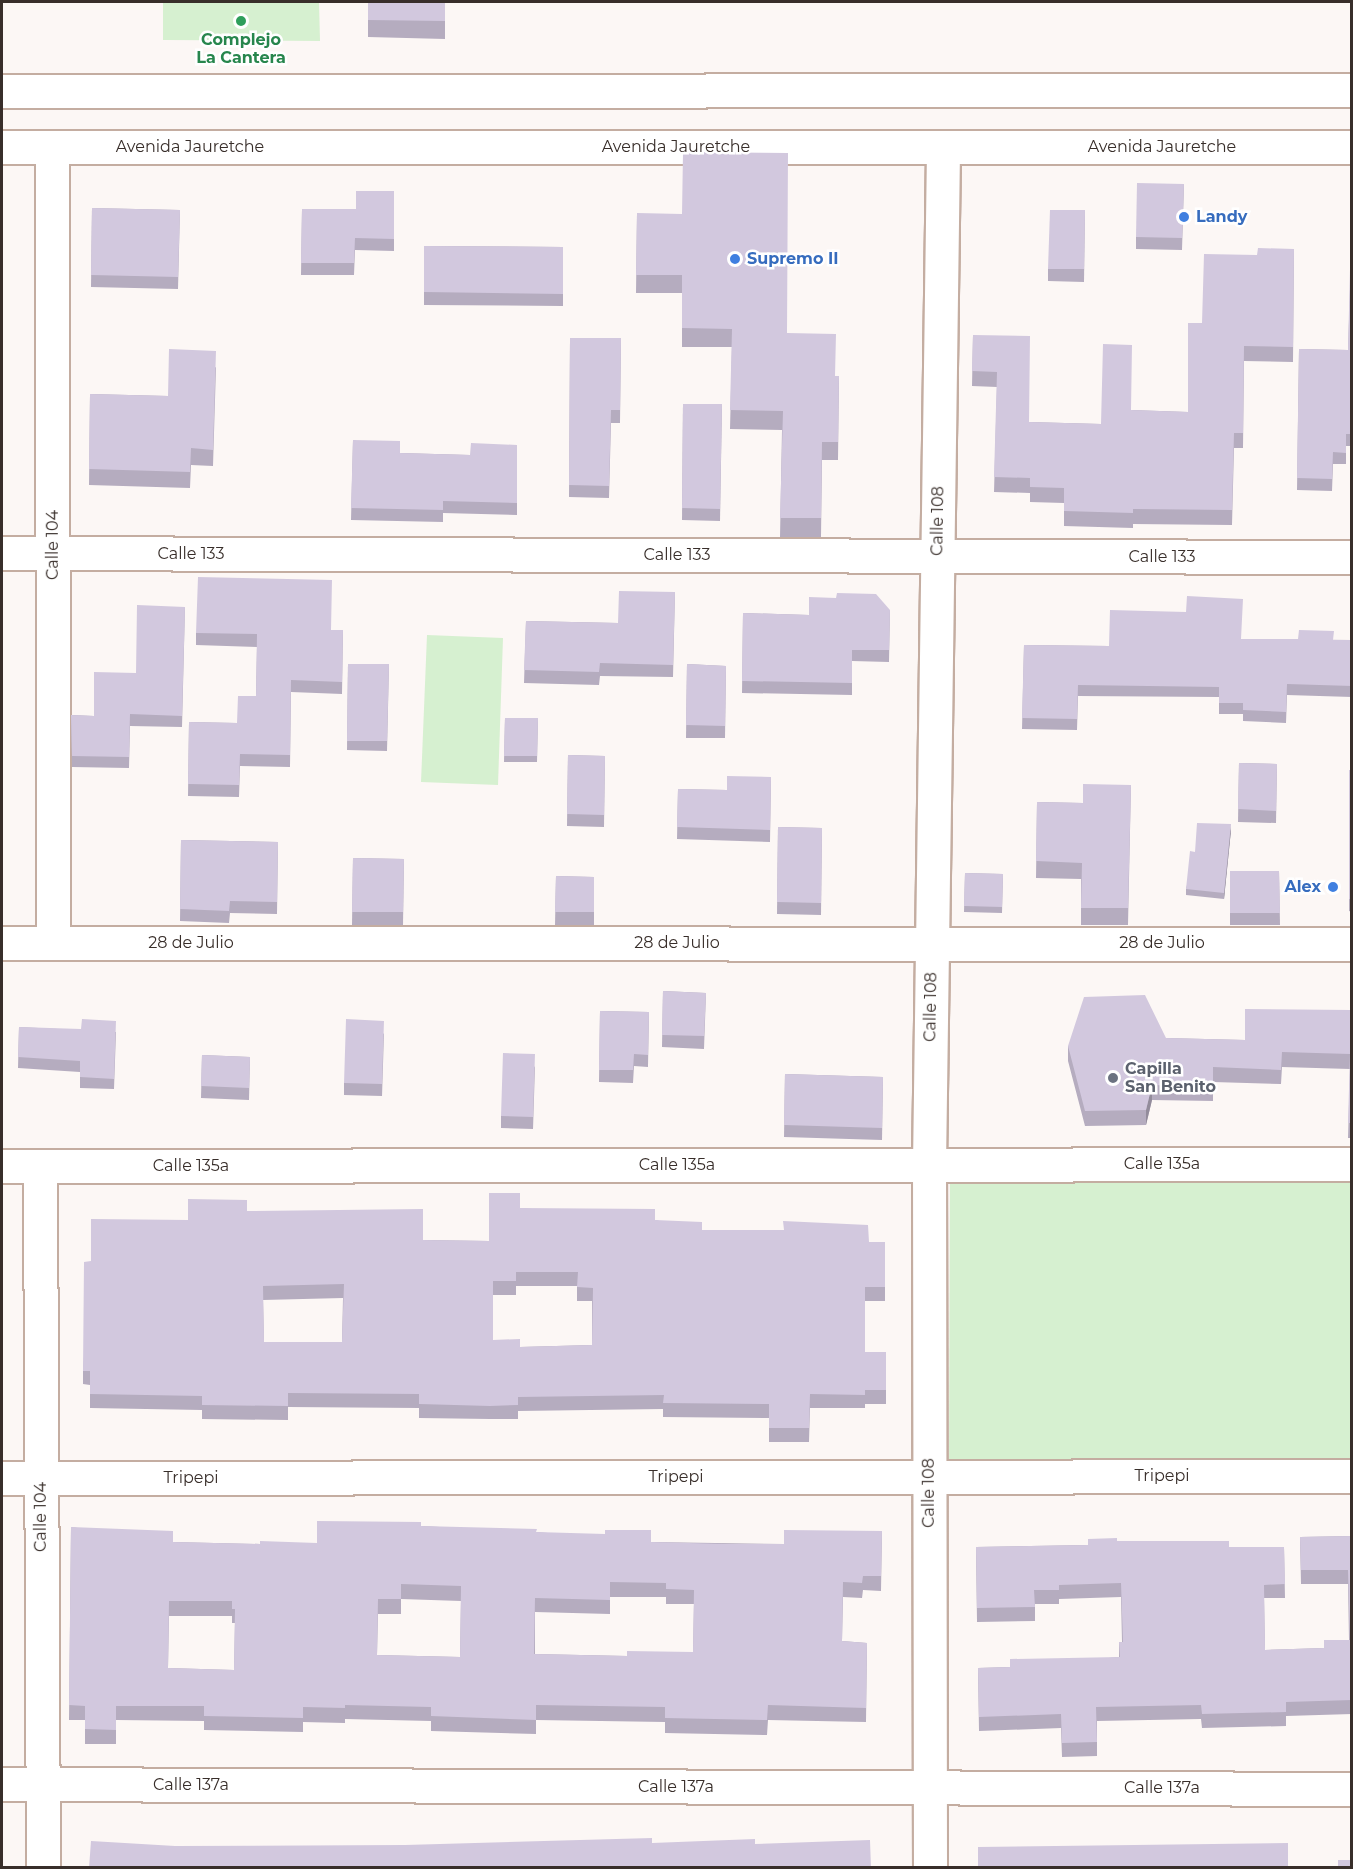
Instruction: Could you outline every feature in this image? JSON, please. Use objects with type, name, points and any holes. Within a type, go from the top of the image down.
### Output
[{"type":"street","points":[[2,91],[1352,90]]},
{"type":"street","name":"Avenida Jauretche","points":[[2,147],[1352,147]]},
{"type":"street","name":"Calle 104","points":[[52,147],[53,943]]},
{"type":"street","name":"Calle 108","points":[[930,1868],[929,1165],[943,147]]},
{"type":"street","name":"Calle 133","points":[[2,553],[1352,557]]},
{"type":"street","name":"28 de Julio","points":[[2,943],[1352,944]]},
{"type":"street","name":"Calle 135a","points":[[2,1166],[1352,1164]]},
{"type":"street","name":"Calle 104","points":[[40,1166],[43,1868]]},
{"type":"street","name":"Tripepi","points":[[2,1478],[1352,1476]]},
{"type":"street","name":"Calle 137a","points":[[2,1784],[1352,1789]]},
{"type":"green space","name":"Complejo La Cantera","points":[[163,2],[319,2],[320,41],[163,40]]},
{"type":"green space","points":[[427,635],[503,638],[498,785],[421,782]]},
{"type":"green space","points":[[1351,1170],[1351,1466],[949,1467],[950,1175]]},
{"type":"building","points":[[368,2],[445,2],[445,21],[368,20]]},
{"type":"building","points":[[683,152],[788,153],[787,333],[836,334],[835,376],[839,376],[838,442],[822,442],[821,518],[780,518],[783,411],[730,410],[732,329],[682,328],[682,275],[636,275],[637,213],[682,214]]},
{"type":"building","points":[[1137,183],[1184,184],[1182,238],[1136,237]]},
{"type":"building","points":[[356,191],[394,191],[394,239],[355,238],[354,263],[301,263],[302,209],[356,209]]},
{"type":"building","points":[[92,208],[180,210],[178,277],[91,275]]},
{"type":"building","points":[[1050,210],[1085,210],[1084,269],[1048,269]]},
{"type":"building","points":[[1351,228],[1352,434],[1346,434],[1346,453],[1333,452],[1332,479],[1297,478],[1299,349],[1348,350]]},
{"type":"building","points":[[424,246],[563,247],[563,294],[424,292]]},
{"type":"building","points":[[1258,248],[1294,249],[1293,347],[1244,346],[1243,433],[1234,433],[1232,510],[1133,509],[1133,513],[1064,511],[1064,488],[1030,487],[1030,478],[994,477],[997,372],[972,371],[973,335],[1030,336],[1029,422],[1101,424],[1103,344],[1132,345],[1131,410],[1188,412],[1188,323],[1202,323],[1204,254],[1257,255]]},
{"type":"building","points":[[570,338],[621,338],[620,410],[611,410],[609,486],[569,485]]},
{"type":"building","points":[[169,349],[216,351],[213,450],[191,448],[190,472],[89,469],[90,394],[168,396]]},
{"type":"building","points":[[683,404],[722,404],[720,509],[682,508]]},
{"type":"building","points":[[353,440],[400,441],[400,453],[470,455],[471,443],[517,445],[517,503],[443,501],[443,510],[351,508]]},
{"type":"building","points":[[198,577],[332,580],[331,630],[343,630],[342,682],[291,680],[290,755],[240,754],[239,785],[188,784],[189,722],[237,723],[238,696],[256,696],[257,634],[196,633]]},
{"type":"building","points":[[619,591],[675,592],[673,665],[600,663],[599,672],[524,670],[526,621],[618,623]]},
{"type":"building","points":[[837,593],[876,594],[890,610],[889,650],[852,650],[852,683],[742,681],[743,613],[809,615],[809,597],[836,598]]},
{"type":"building","points":[[1187,596],[1243,599],[1241,639],[1298,639],[1299,630],[1334,631],[1333,640],[1352,640],[1352,686],[1287,684],[1286,712],[1243,710],[1243,703],[1219,703],[1219,687],[1078,685],[1077,719],[1022,718],[1024,645],[1109,646],[1110,610],[1186,612]]},
{"type":"building","points":[[137,605],[185,607],[182,716],[130,714],[129,757],[72,756],[71,715],[94,716],[94,672],[136,673]]},
{"type":"building","points":[[348,664],[389,664],[387,741],[347,741]]},
{"type":"building","points":[[687,664],[726,666],[725,726],[686,725]]},
{"type":"building","points":[[505,718],[538,718],[537,756],[504,756]]},
{"type":"building","points":[[568,755],[605,756],[604,815],[567,814]]},
{"type":"building","points":[[1239,763],[1277,764],[1276,811],[1238,809]]},
{"type":"building","points":[[1349,770],[1352,770],[1352,899],[1349,899]]},
{"type":"building","points":[[727,776],[771,777],[770,830],[677,827],[678,789],[727,790]]},
{"type":"building","points":[[1083,784],[1131,785],[1128,908],[1081,908],[1082,863],[1036,861],[1037,802],[1083,803]]},
{"type":"building","points":[[1197,823],[1231,824],[1224,893],[1186,889],[1190,851],[1195,852]]},
{"type":"building","points":[[778,827],[822,828],[821,903],[777,902]]},
{"type":"building","points":[[181,840],[278,842],[277,902],[230,901],[229,911],[180,909]]},
{"type":"building","points":[[353,858],[404,859],[403,912],[352,912]]},
{"type":"building","points":[[1230,871],[1279,871],[1280,913],[1230,913]]},
{"type":"building","points":[[965,873],[1003,874],[1002,907],[964,906]]},
{"type":"building","points":[[556,876],[594,877],[594,912],[555,912]]},
{"type":"building","points":[[663,991],[706,993],[704,1036],[662,1035]]},
{"type":"building","points":[[1145,995],[1166,1038],[1245,1040],[1245,1009],[1351,1010],[1352,995],[1352,1123],[1348,1123],[1350,1054],[1282,1052],[1281,1070],[1213,1067],[1213,1087],[1152,1085],[1146,1110],[1085,1111],[1068,1046],[1084,997]]},
{"type":"building","points":[[600,1011],[649,1012],[648,1055],[634,1054],[633,1070],[599,1070]]},
{"type":"building","points":[[82,1019],[116,1021],[114,1079],[80,1077],[80,1061],[18,1057],[19,1027],[81,1029]]},
{"type":"building","points":[[346,1019],[384,1021],[382,1084],[344,1083]]},
{"type":"building","points":[[503,1053],[535,1054],[533,1117],[501,1116]]},
{"type":"building","points":[[202,1055],[250,1057],[249,1088],[201,1086]]},
{"type":"building","points":[[785,1074],[883,1077],[882,1128],[784,1125]]},
{"type":"building","points":[[489,1193],[520,1193],[520,1208],[655,1209],[655,1220],[702,1222],[702,1230],[784,1230],[783,1221],[868,1225],[869,1242],[885,1242],[885,1287],[865,1287],[865,1352],[886,1352],[886,1390],[865,1390],[865,1395],[810,1394],[809,1428],[769,1428],[769,1404],[663,1403],[664,1395],[518,1397],[518,1405],[490,1406],[419,1404],[419,1394],[288,1393],[288,1406],[202,1405],[202,1396],[90,1394],[90,1371],[83,1371],[84,1262],[91,1261],[91,1219],[188,1220],[188,1199],[247,1200],[247,1211],[423,1209],[423,1240],[489,1241]],"holes":[[[516,1272],[578,1272],[577,1287],[593,1288],[592,1345],[520,1347],[520,1339],[493,1340],[493,1281],[516,1281]],[[344,1284],[342,1342],[264,1342],[263,1286]]]},
{"type":"building","points":[[317,1521],[421,1522],[421,1526],[537,1529],[536,1532],[605,1534],[605,1530],[651,1530],[651,1542],[726,1544],[784,1544],[784,1530],[882,1531],[881,1576],[863,1576],[862,1583],[843,1582],[842,1641],[867,1643],[866,1708],[768,1705],[767,1720],[665,1718],[665,1707],[536,1705],[536,1720],[431,1716],[431,1707],[345,1705],[345,1708],[303,1707],[303,1718],[204,1716],[204,1706],[116,1706],[116,1730],[85,1729],[85,1706],[69,1705],[71,1527],[173,1531],[173,1542],[317,1543]],"holes":[[[610,1582],[666,1583],[666,1589],[694,1590],[693,1652],[627,1651],[627,1656],[534,1654],[535,1598],[610,1600]],[[401,1584],[461,1586],[460,1657],[377,1655],[378,1599],[401,1599]],[[169,1601],[232,1601],[232,1609],[235,1609],[234,1670],[168,1668]]]},
{"type":"building","points":[[1352,1536],[1352,1700],[1286,1702],[1286,1712],[1202,1714],[1201,1705],[1096,1707],[1097,1742],[1062,1743],[1061,1714],[979,1717],[978,1668],[1010,1667],[1010,1659],[1120,1657],[1119,1642],[1123,1642],[1121,1583],[1059,1585],[1059,1590],[1034,1590],[1035,1607],[977,1608],[976,1547],[1088,1545],[1088,1539],[1117,1538],[1117,1541],[1229,1541],[1229,1547],[1284,1547],[1285,1584],[1264,1585],[1265,1650],[1324,1648],[1324,1640],[1350,1640],[1348,1570],[1301,1570],[1300,1537]]},
{"type":"building","points":[[1350,1837],[1352,1837],[1352,1868],[1338,1868],[1338,1860],[1351,1860]]},
{"type":"building","points":[[652,1838],[652,1843],[755,1839],[755,1844],[870,1840],[871,1868],[89,1868],[91,1841],[175,1846],[405,1845]]},
{"type":"building","points":[[1288,1843],[1288,1868],[978,1868],[978,1847]]},
{"type":"place","name":"Complejo La Cantera","points":[[241,21]]},
{"type":"place","name":"Landy","points":[[1184,217]]},
{"type":"place","name":"Supremo II","points":[[735,259]]},
{"type":"place","name":"Alex","points":[[1333,887]]},
{"type":"place","name":"Capilla San Benito","points":[[1113,1078]]}]
